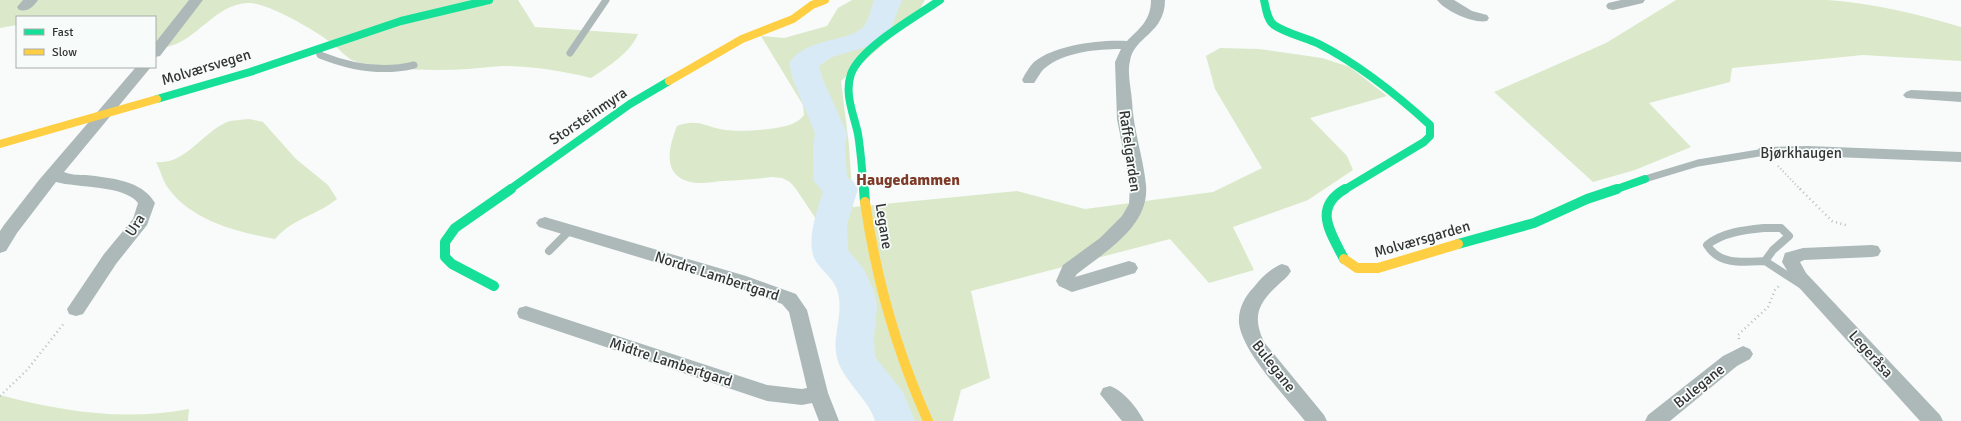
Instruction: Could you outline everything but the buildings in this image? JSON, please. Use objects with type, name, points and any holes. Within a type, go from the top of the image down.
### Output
[{"type":"street","points":[[156,52],[196,0]]},
{"type":"street","name":"Molværsvegen","points":[[0,144],[250,72],[401,21],[489,0]]},
{"type":"street","name":"Storsteinmyra","points":[[494,286],[452,264],[445,257],[445,242],[455,228],[630,104],[742,40],[793,19],[812,5],[825,0]]},
{"type":"street","name":"Legane","points":[[928,421],[899,356],[890,323],[870,234],[858,134],[849,88],[851,77],[859,60],[870,49],[930,9],[940,0]]},
{"type":"street","name":"Raffelgarden","points":[[1129,268],[1072,285],[1065,280],[1069,270],[1080,264],[1129,220],[1137,204],[1138,185],[1125,120],[1122,86],[1123,55],[1129,45],[1154,20],[1158,0]]},
{"type":"street","name":"Molværsgarden","points":[[1264,0],[1267,14],[1273,24],[1317,43],[1344,58],[1413,109],[1430,125],[1430,136],[1424,142],[1342,190],[1330,200],[1326,215],[1333,239],[1344,259],[1357,268],[1378,268],[1489,234],[1534,223],[1587,199],[1644,179]]},
{"type":"street","points":[[1444,0],[1467,14],[1482,18]]},
{"type":"street","points":[[1613,6],[1638,0]]},
{"type":"street","points":[[1028,80],[1036,68],[1043,62],[1056,56],[1096,45],[1129,45]]},
{"type":"street","points":[[0,247],[10,229],[143,68]]},
{"type":"street","points":[[1910,95],[1961,98]]},
{"type":"street","name":"Bjørkhaugen","points":[[1765,152],[1808,151],[1961,157]]},
{"type":"street","name":"Ura","points":[[56,172],[56,174],[62,178],[130,189],[143,196],[147,203],[141,221],[110,259],[76,309]]},
{"type":"street","name":"Nordre Lambertgard","points":[[545,223],[740,280],[789,299],[798,310],[818,393],[829,421]]},
{"type":"street","name":"Legeråsa","points":[[1872,251],[1803,254],[1792,258],[1791,263],[1794,270],[1808,287],[1933,421]]},
{"type":"street","name":"Bulegane","points":[[1282,271],[1258,291],[1253,298],[1248,326],[1249,335],[1317,421]]},
{"type":"street","name":"Midtre Lambertgard","points":[[526,313],[767,393],[802,397],[818,393]]},
{"type":"street","name":"Bulegane","points":[[1655,421],[1730,361],[1744,354]]},
{"type":"street","points":[[1110,394],[1134,421]]},
{"type":"lane","points":[[570,53],[606,0]]},
{"type":"lane","points":[[318,49],[320,55],[342,63],[392,68],[414,65]]},
{"type":"lane","name":"Bjørkhaugen","points":[[1644,179],[1698,164],[1765,152]]},
{"type":"lane","points":[[1775,227],[1785,230],[1789,236],[1773,250],[1765,261],[1727,261],[1713,254],[1707,244],[1716,238],[1746,231],[1775,227]]},
{"type":"lane","points":[[549,251],[570,230]]},
{"type":"lane","name":"Legeråsa","points":[[1765,261],[1788,277],[1808,287]]},
{"type":"path","points":[[1765,152],[1832,221],[1849,226]]},
{"type":"path","points":[[1744,354],[1738,335],[1768,307],[1775,290],[1788,277]]},
{"type":"path","points":[[0,396],[27,370],[76,309]]},
{"type":"green space","points":[[0,0],[518,0],[535,27],[638,34],[635,41],[625,53],[591,78],[547,69],[513,66],[454,70],[427,70],[384,67],[357,62],[347,57],[326,39],[292,18],[266,7],[247,3],[235,5],[225,10],[188,37],[167,47],[156,42],[156,16],[16,16],[16,25],[0,28]]},
{"type":"green space","points":[[852,0],[925,0],[916,16],[841,81],[849,145],[853,207],[1017,191],[1085,209],[1213,192],[1262,168],[1215,89],[1206,56],[1220,48],[1259,49],[1322,58],[1350,67],[1387,96],[1310,118],[1347,156],[1353,170],[1308,200],[1233,227],[1254,270],[1209,283],[1170,239],[971,291],[990,378],[961,390],[953,421],[885,421],[878,370],[836,262],[816,219],[796,189],[790,182],[782,178],[772,177],[705,183],[687,181],[673,172],[670,157],[670,149],[677,126],[696,123],[718,129],[749,131],[785,126],[800,119],[804,115],[803,105],[761,36],[784,38],[827,26],[838,8]]},
{"type":"green space","points":[[1676,0],[1828,0],[1845,1],[1895,10],[1961,27],[1961,61],[1863,55],[1732,68],[1730,82],[1649,103],[1691,147],[1635,170],[1593,182],[1494,92],[1606,43]]},
{"type":"green space","points":[[249,119],[263,122],[296,159],[328,185],[337,199],[289,227],[275,239],[245,233],[200,216],[176,197],[166,185],[156,162],[166,162],[185,154],[209,133],[227,122]]},
{"type":"green space","points":[[0,395],[47,406],[94,413],[165,413],[189,409],[188,421],[0,421]]},
{"type":"waterway","points":[[888,0],[876,31],[863,39],[822,51],[804,63],[808,80],[831,133],[829,147],[831,181],[841,189],[830,224],[830,254],[850,277],[854,284],[858,298],[858,313],[854,338],[856,357],[865,374],[889,404],[895,421]]},
{"type":"traffic: fast","points":[[157,99],[250,72],[401,21],[489,0]]},
{"type":"traffic: fast","points":[[865,202],[858,135],[849,97],[851,75],[858,62],[879,42],[940,0]]},
{"type":"traffic: fast","points":[[1264,0],[1268,17],[1274,25],[1319,44],[1349,62],[1404,102],[1430,125],[1430,136],[1424,142],[1336,194],[1327,207],[1327,225],[1344,259]]},
{"type":"traffic: fast","points":[[494,286],[452,264],[445,257],[445,242],[455,228],[630,104],[669,81]]},
{"type":"traffic: fast","points":[[1458,244],[1534,223],[1587,199],[1645,179]]},
{"type":"traffic: slow","points":[[669,81],[742,39],[793,19],[812,5],[825,0]]},
{"type":"traffic: slow","points":[[0,144],[157,99]]},
{"type":"traffic: slow","points":[[865,202],[874,259],[888,314],[896,341],[916,395],[928,421]]},
{"type":"traffic: slow","points":[[1344,259],[1357,268],[1378,268],[1458,244]]},
{"type":"district","name":"Haugedammen","points":[[908,180]]}]
